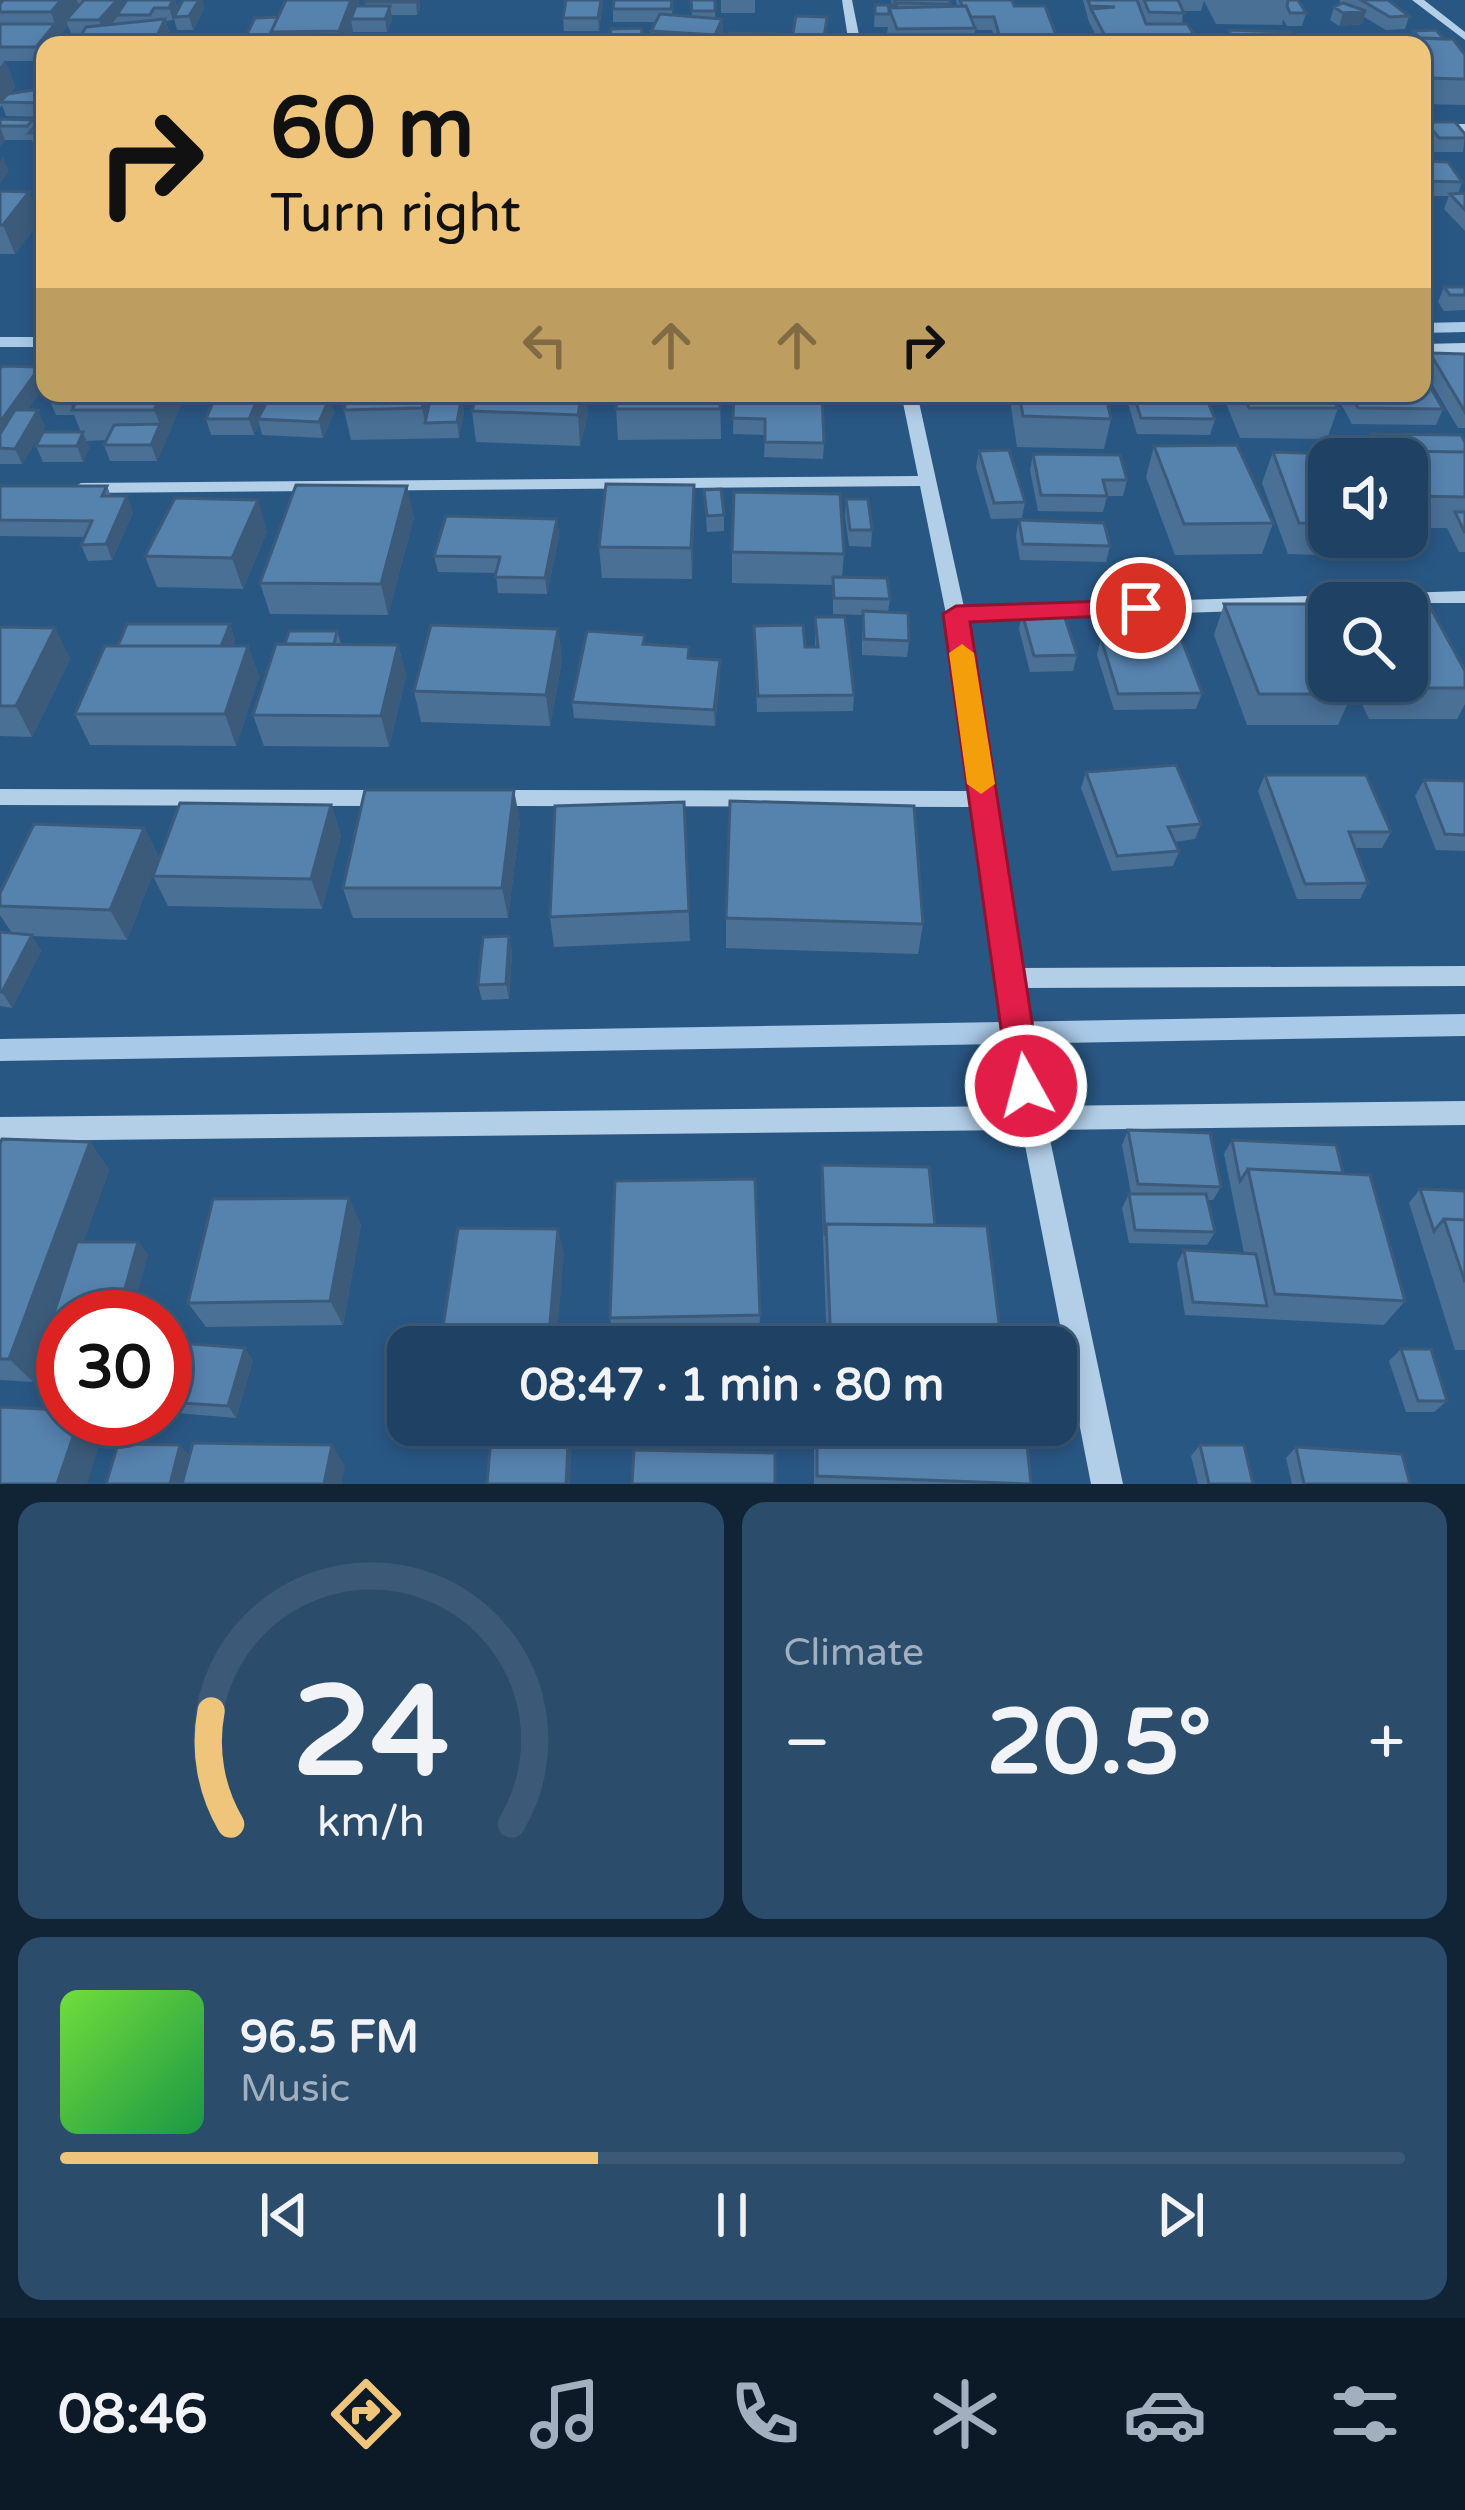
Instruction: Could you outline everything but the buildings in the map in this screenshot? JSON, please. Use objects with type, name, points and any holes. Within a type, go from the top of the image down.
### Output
[{"type":"street","points":[[847,0],[853,36]]},
{"type":"street","points":[[1417,0],[1465,37]]},
{"type":"street","points":[[1431,128],[1465,128]]},
{"type":"street","points":[[1431,349],[1465,348]]},
{"type":"street","points":[[911,402],[956,614],[1026,1086],[1107,1484]]},
{"type":"street","points":[[71,488],[926,481]]},
{"type":"street","points":[[956,614],[1465,597]]},
{"type":"street","points":[[0,797],[408,798]]},
{"type":"street","points":[[456,798],[983,799]]},
{"type":"street","points":[[1011,978],[1465,976]]},
{"type":"street","points":[[0,1129],[1465,1113]]},
{"type":"waterway","points":[[1431,328],[1465,327]]},
{"type":"waterway","points":[[0,342],[36,342]]},
{"type":"waterway","points":[[0,1050],[1465,1025]]},
{"type":"slow traffic","points":[[962,653],[981,784]]},
{"type":"route","points":[[1026,1086],[956,614],[1141,608]]}]
